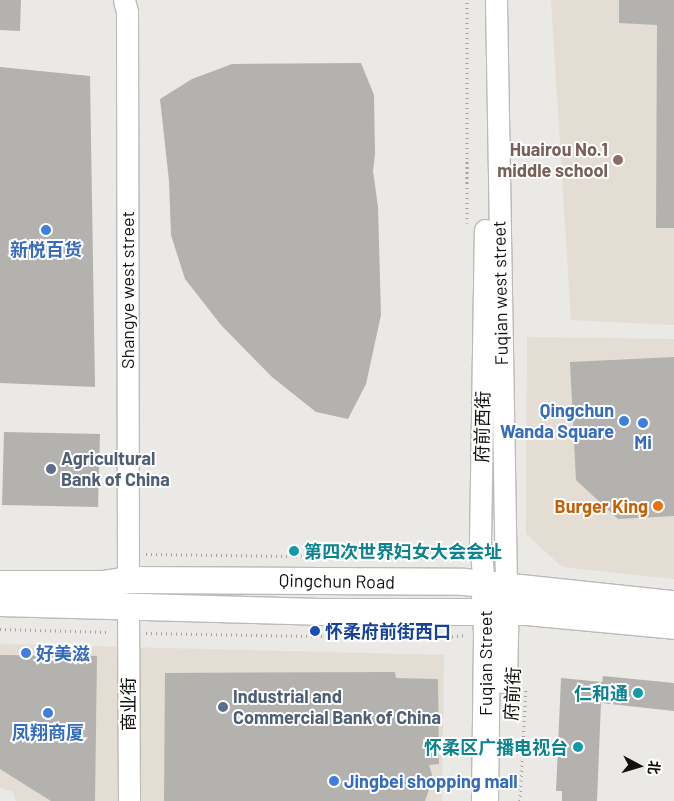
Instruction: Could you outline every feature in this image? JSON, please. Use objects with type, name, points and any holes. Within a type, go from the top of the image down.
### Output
[{"type":"main road","name":"Qingchun Road","points":[[0,584],[103,584],[128,580],[464,582],[674,604]]},
{"type":"main road","name":"Fuqian Street","points":[[495,586],[501,801]]},
{"type":"main road","name":"Qingchun Road","points":[[0,603],[128,607],[540,613],[674,626]]},
{"type":"main road","name":"Fuqian Street","points":[[484,801],[496,613]]},
{"type":"street","name":"Shangye west street","points":[[124,0],[127,11],[128,580]]},
{"type":"street","name":"府前西街","points":[[483,0],[486,190],[480,542],[495,586]]},
{"type":"street","name":"Fuqian west street","points":[[495,586],[496,0]]},
{"type":"street","name":"商业街","points":[[128,607],[128,801]]},
{"type":"path","name":"府前街","points":[[520,801],[526,679]]},
{"type":"shaded area","name":"Huairou No.1 middle school","points":[[551,0],[674,0],[674,325],[571,320]]},
{"type":"shaded area","points":[[527,337],[674,339],[674,579],[562,567],[526,534]]},
{"type":"shaded area","points":[[0,644],[444,655],[442,801],[16,801],[13,792],[0,788]]},
{"type":"building","points":[[0,0],[21,0],[20,31],[0,30]]},
{"type":"building","points":[[619,0],[674,0],[674,228],[656,228],[657,25],[619,23]]},
{"type":"building","points":[[361,63],[374,95],[375,154],[373,171],[378,207],[381,315],[366,384],[348,419],[316,412],[272,377],[221,325],[185,279],[171,235],[169,181],[160,99],[192,79],[232,64]]},
{"type":"building","name":"新悦百货","points":[[0,67],[90,76],[95,387],[0,383]]},
{"type":"building","name":"Qingchun Wanda Square","points":[[674,357],[674,516],[618,519],[576,480],[570,362]]},
{"type":"building","name":"Agricultural Bank of China","points":[[4,432],[100,434],[98,507],[2,505]]},
{"type":"building","name":"凤翔商厦","points":[[0,655],[97,656],[95,801],[51,801],[0,769]]},
{"type":"building","points":[[395,672],[396,678],[438,679],[439,764],[429,765],[433,778],[425,801],[164,801],[165,673]]},
{"type":"building","name":"怀柔区广播电视台","points":[[603,676],[674,683],[674,711],[601,703],[597,801],[562,801],[562,791],[556,791],[561,678],[602,682]]},
{"type":"place","name":"Huairou No.1 middle school","points":[[618,160]]},
{"type":"place","name":"新悦百货","points":[[46,230]]},
{"type":"place","name":"Qingchun Wanda Square","points":[[624,421]]},
{"type":"place","name":"Mi","points":[[643,423]]},
{"type":"place","name":"Agricultural Bank of China","points":[[51,469]]},
{"type":"place","name":"Burger King","points":[[658,506]]},
{"type":"place","name":"第四次世界妇女大会会址","points":[[294,551]]},
{"type":"place","name":"怀柔府前街西口","points":[[315,631]]},
{"type":"place","name":"好美滋","points":[[26,653]]},
{"type":"place","name":"仁和通","points":[[638,693]]},
{"type":"place","name":"Industrial and Commercial Bank of China","points":[[223,707]]},
{"type":"place","name":"凤翔商厦","points":[[48,713]]},
{"type":"place","name":"怀柔区广播电视台","points":[[578,747]]},
{"type":"place","name":"Jingbei shopping mall","points":[[334,781]]}]
